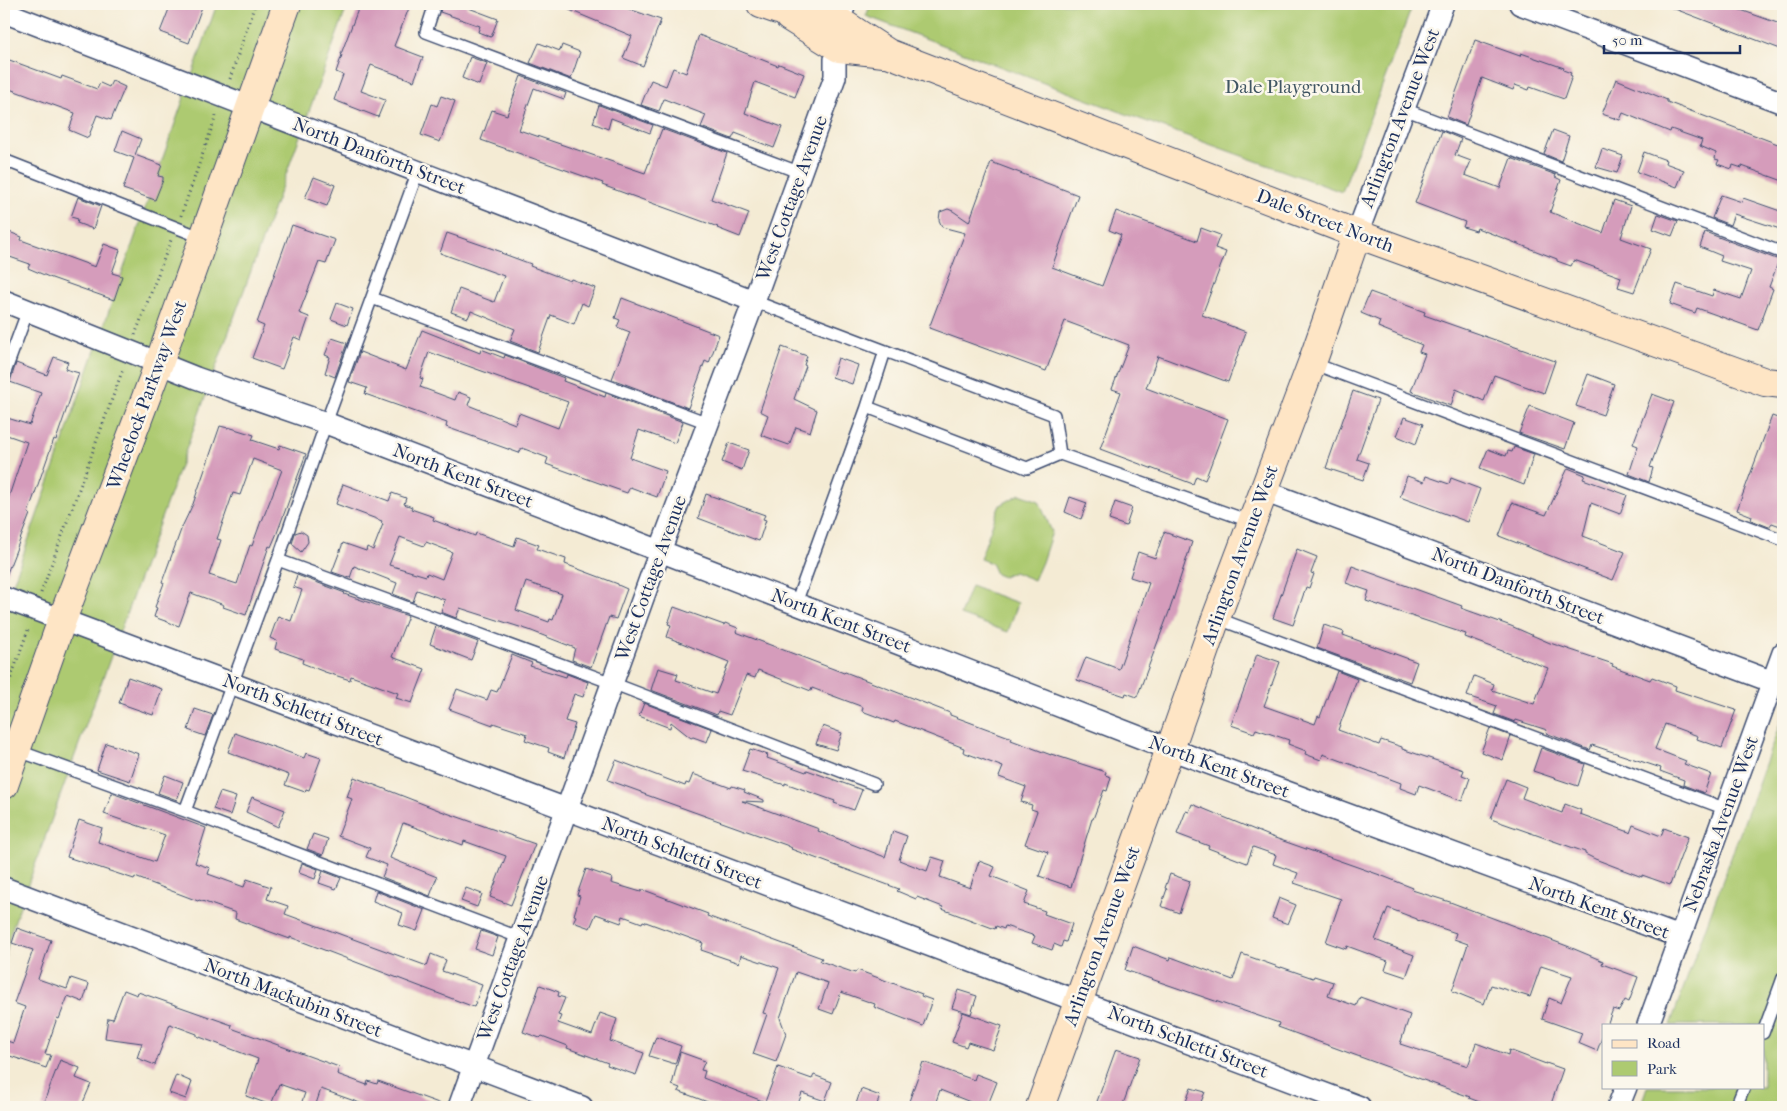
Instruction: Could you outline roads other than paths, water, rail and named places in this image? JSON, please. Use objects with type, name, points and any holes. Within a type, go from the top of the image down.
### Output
[{"type":"street","name":"Wheelock Parkway West","points":[[4,785],[62,620],[159,363],[287,4]]},
{"type":"street","name":"Arlington Avenue West","points":[[1040,1107],[1216,618],[1443,4]]},
{"type":"street","points":[[1520,4],[1783,103]]},
{"type":"street","name":"Dale Street North","points":[[770,7],[842,12],[888,53]]},
{"type":"street","name":"Dale Street North","points":[[770,7],[839,48],[888,53],[1357,234],[1777,388]]},
{"type":"street","name":"North Danforth Street","points":[[4,12],[754,301]]},
{"type":"street","name":"West Cottage Avenue","points":[[458,1107],[521,938],[660,551],[801,173],[835,77],[839,48]]},
{"type":"street","name":"North Kent Street","points":[[4,301],[159,363],[326,423],[1170,749],[1680,938]]},
{"type":"street","name":"North Danforth Street","points":[[1264,491],[1773,682]]},
{"type":"street","name":"North Schletti Street","points":[[4,598],[1360,1107]]},
{"type":"street","name":"Nebraska Avenue West","points":[[1648,1024],[1783,652]]},
{"type":"street","name":"North Mackubin Street","points":[[4,888],[582,1107]]},
{"type":"street","points":[[1618,1107],[1626,1088]]},
{"type":"lane","points":[[435,4],[426,32],[801,173]]},
{"type":"lane","points":[[1404,109],[1783,253]]},
{"type":"lane","points":[[4,160],[204,238]]},
{"type":"lane","points":[[185,811],[418,172]]},
{"type":"lane","points":[[372,298],[708,423]]},
{"type":"lane","points":[[754,301],[1054,415],[1060,454]]},
{"type":"lane","points":[[4,375],[28,310]]},
{"type":"lane","points":[[796,603],[867,407],[885,351]]},
{"type":"lane","points":[[1312,362],[1783,540]]},
{"type":"lane","points":[[867,407],[1027,468],[1060,454],[1252,522]]},
{"type":"lane","points":[[278,560],[612,683],[874,784]]},
{"type":"lane","points":[[1216,618],[1726,809]]},
{"type":"lane","points":[[16,750],[185,811],[521,938]]},
{"type":"lane","points":[[1764,1030],[1783,978]]},
{"type":"lane","points":[[1736,1107],[1744,1088]]},
{"type":"park label","name":"Dale Playground","points":[[1293,87]]}]
